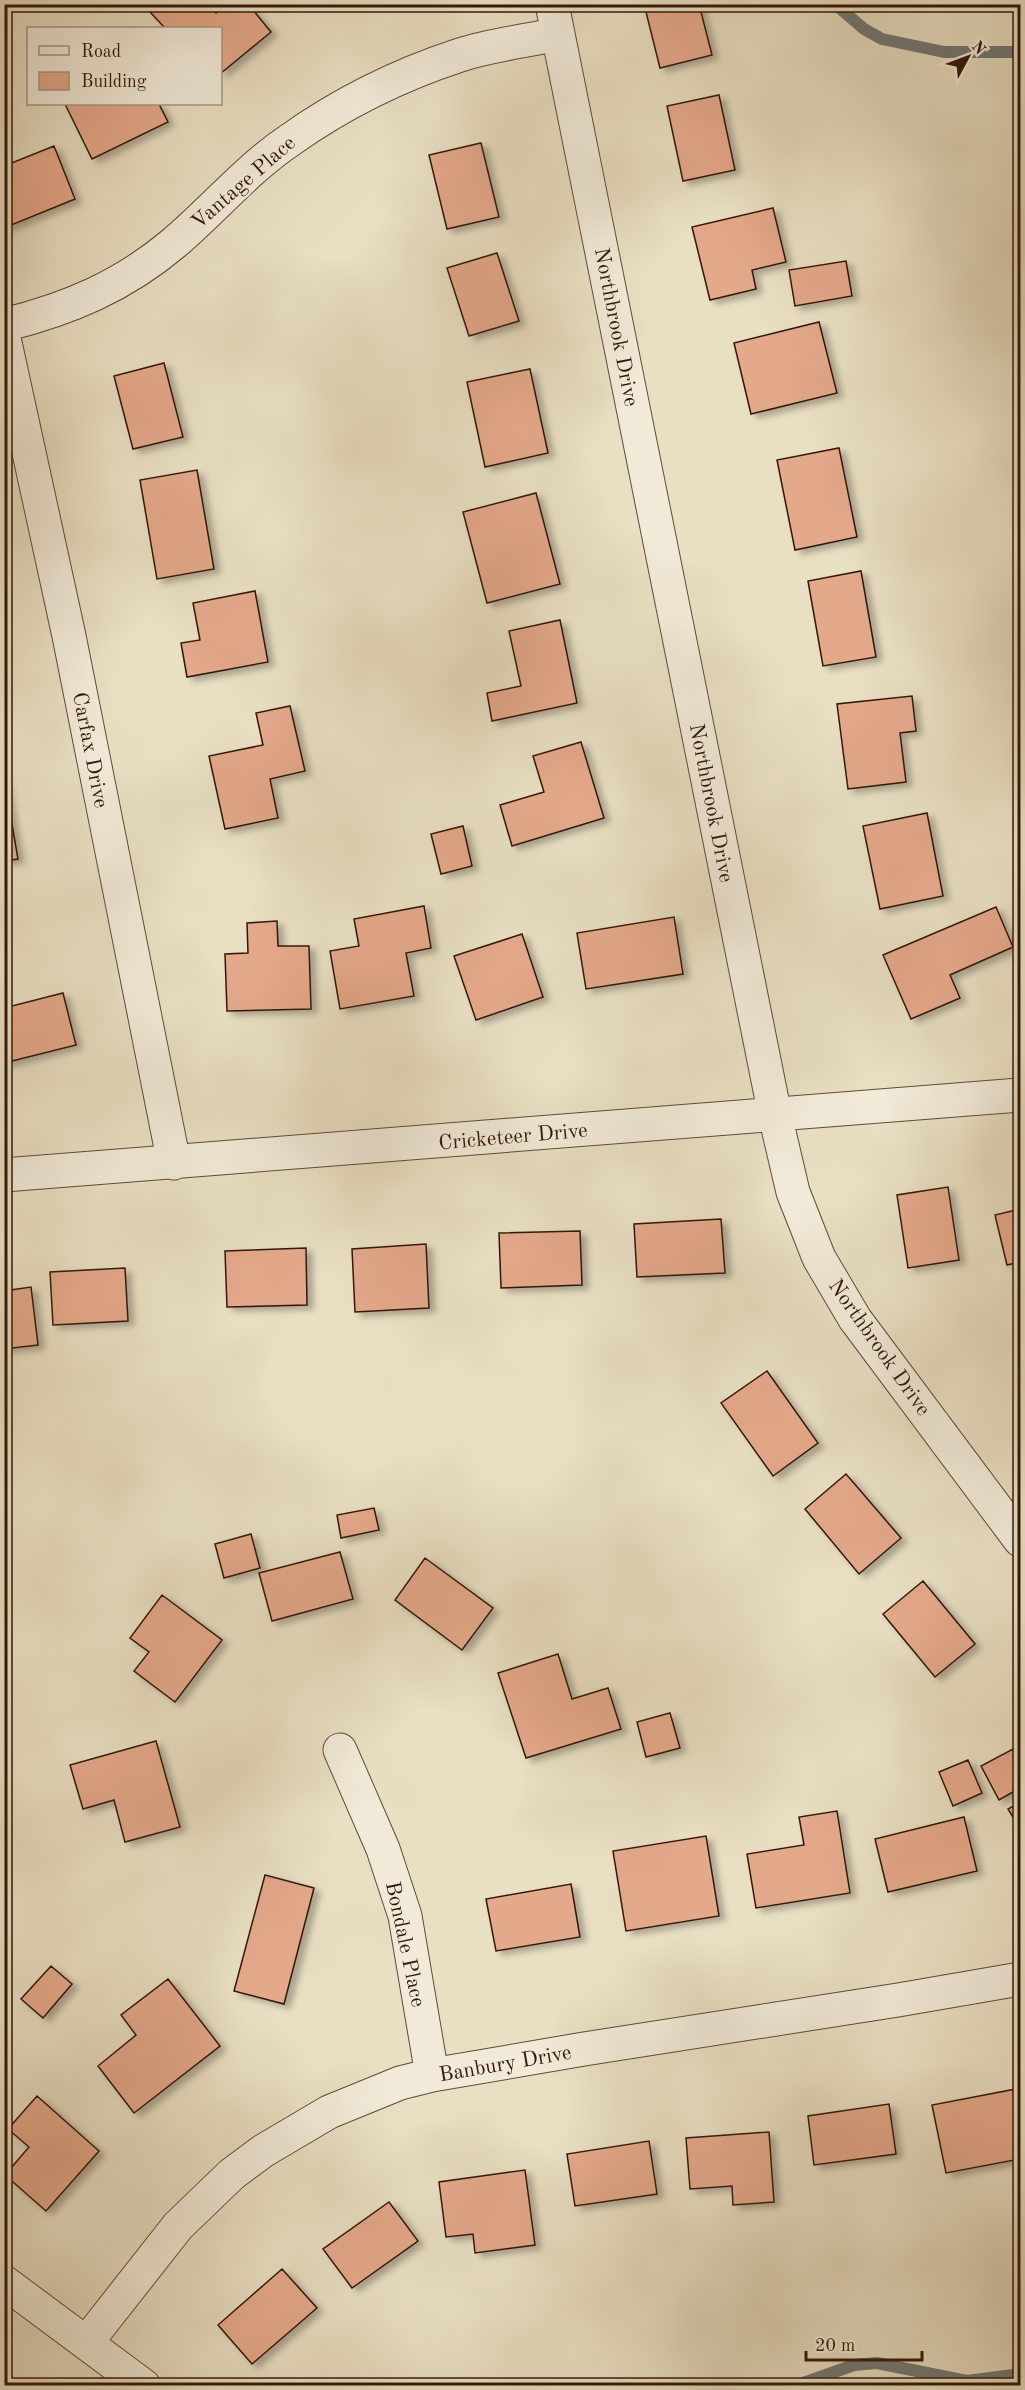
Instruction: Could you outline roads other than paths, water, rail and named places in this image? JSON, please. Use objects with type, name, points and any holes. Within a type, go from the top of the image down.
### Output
[{"type":"street","name":"Vantage Place","points":[[4,326],[51,313],[110,288],[135,272],[174,243],[259,164],[289,140],[354,99],[389,82],[555,19]]},
{"type":"street","name":"Northbrook Drive","points":[[555,19],[775,1115],[793,1192],[819,1258],[855,1319],[1020,1540]]},
{"type":"street","name":"Carfax Drive","points":[[4,338],[69,636],[174,1163]]},
{"type":"street","name":"Cricketeer Drive","points":[[4,1175],[1020,1095]]},
{"type":"street","name":"Bondale Place","points":[[340,1750],[383,1849],[405,1916],[432,2075]]},
{"type":"street","name":"Banbury Drive","points":[[86,2343],[178,2226],[232,2174],[263,2151],[329,2112],[400,2084],[432,2075],[1020,1979]]},
{"type":"street","points":[[4,2282],[144,2385]]},
{"type":"waterway","points":[[835,4],[864,29],[882,39],[944,52],[1020,52]]},
{"type":"waterway","points":[[795,2386],[854,2365],[877,2363],[967,2381],[1020,2374]]}]
